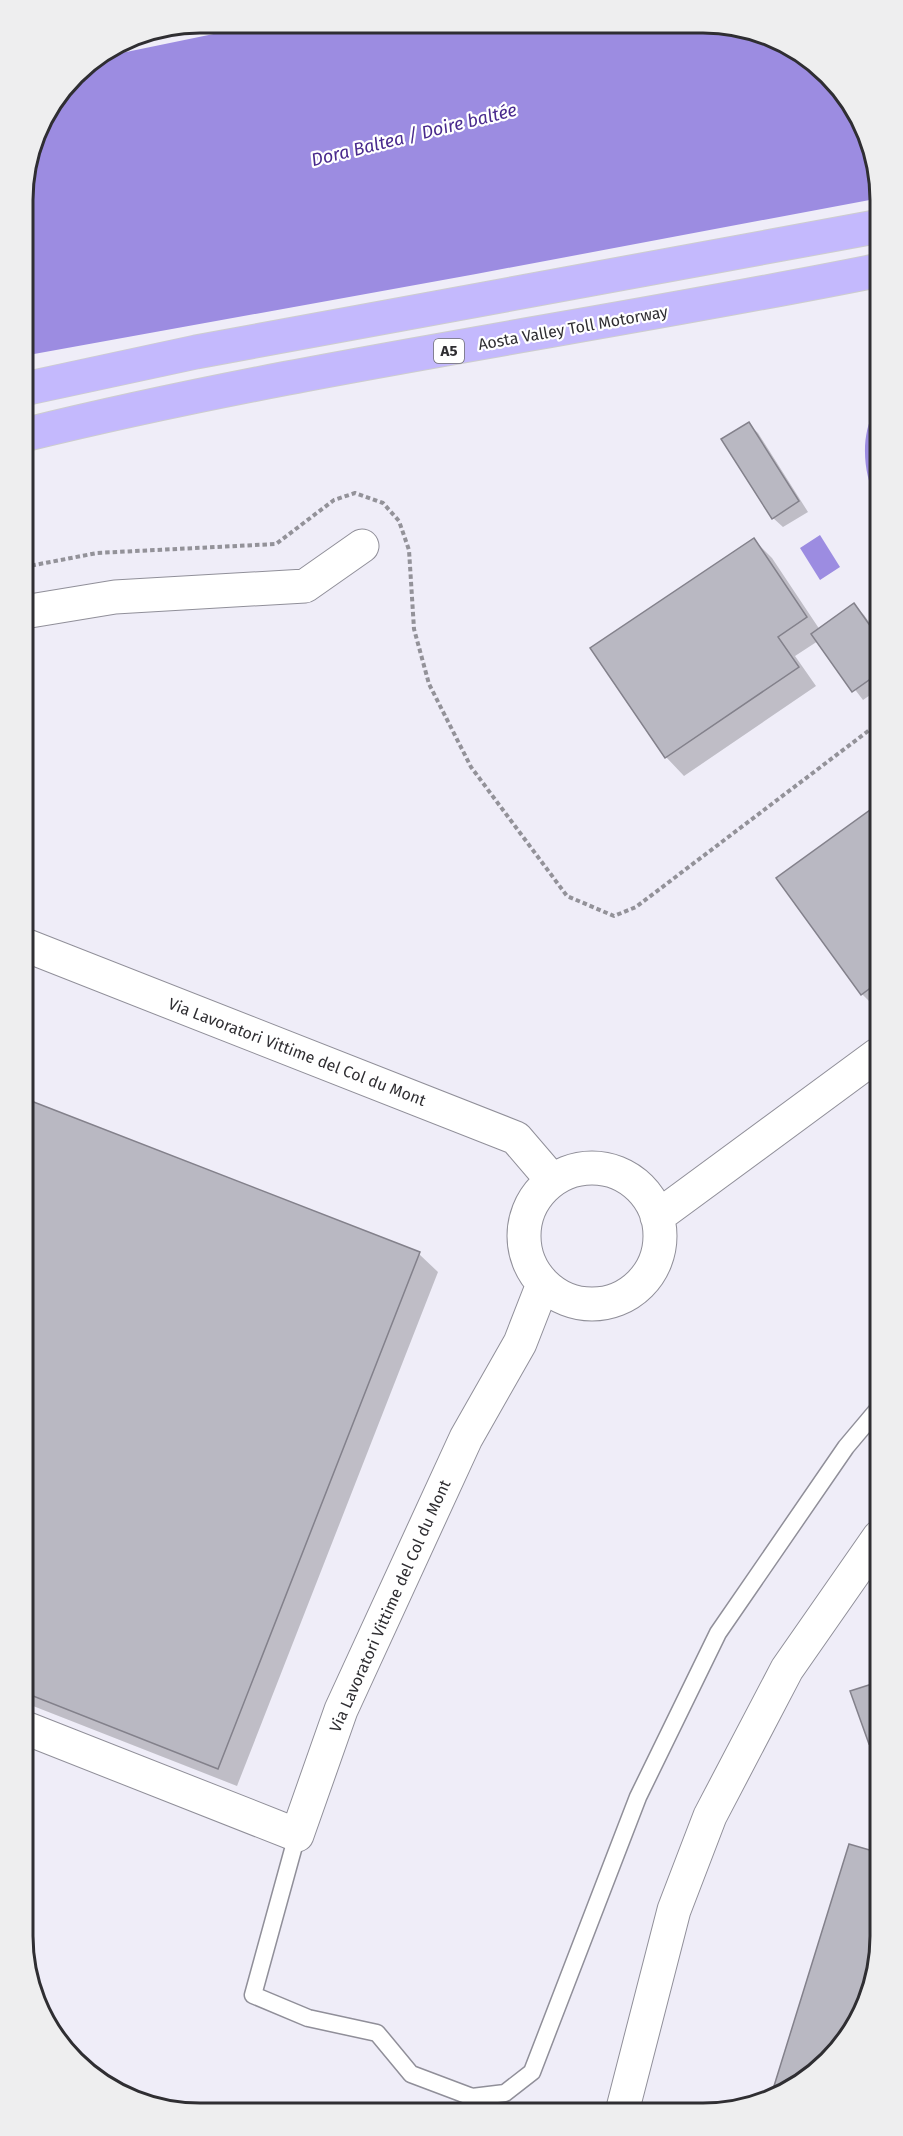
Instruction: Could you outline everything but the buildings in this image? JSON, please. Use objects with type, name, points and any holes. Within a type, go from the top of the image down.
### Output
[{"type":"highway","points":[[33,387],[196,352],[870,228]]},
{"type":"highway","name":"Aosta Valley Toll Motorway","points":[[33,433],[109,414],[253,386],[870,273]]},
{"type":"street","points":[[33,611],[115,597],[305,586],[362,546]]},
{"type":"street","name":"Via Lavoratori Vittime del Col du Mont","points":[[33,948],[516,1138],[552,1180]]},
{"type":"street","points":[[657,1217],[870,1060]]},
{"type":"street","points":[[593,1167],[614,1171],[634,1181],[648,1197],[657,1217],[660,1238],[656,1260],[644,1280],[627,1294],[607,1302],[584,1304],[563,1298],[543,1284],[530,1265],[524,1242],[526,1219],[536,1197],[552,1180],[572,1170],[593,1167]]},
{"type":"street","name":"Via Lavoratori Vittime del Col du Mont","points":[[297,1835],[345,1700],[466,1438],[520,1343],[543,1284]]},
{"type":"street","points":[[624,2103],[674,1910],[710,1816],[787,1669],[870,1550]]},
{"type":"street","points":[[33,1731],[297,1835]]},
{"type":"lane","points":[[297,1835],[254,1995],[308,2018],[377,2033],[411,2074],[472,2097],[505,2093],[532,2072],[638,1797],[718,1633],[846,1447],[870,1418]]},
{"type":"path","points":[[33,565],[97,553],[276,544],[334,500],[355,493],[383,503],[399,521],[409,550],[414,629],[429,684],[471,767],[567,896],[614,916],[636,908],[870,730]]},
{"type":"water","name":"Dora Baltea / Doire baltée","points":[[218,33],[703,33],[735,36],[777,50],[796,61],[828,90],[842,107],[861,147],[869,179],[870,200],[33,354],[33,189],[39,157],[50,126],[68,98],[98,68],[120,53]]},
{"type":"water","points":[[870,420],[870,484],[865,455]]},
{"type":"water","points":[[820,535],[840,567],[820,580],[800,548]]}]
